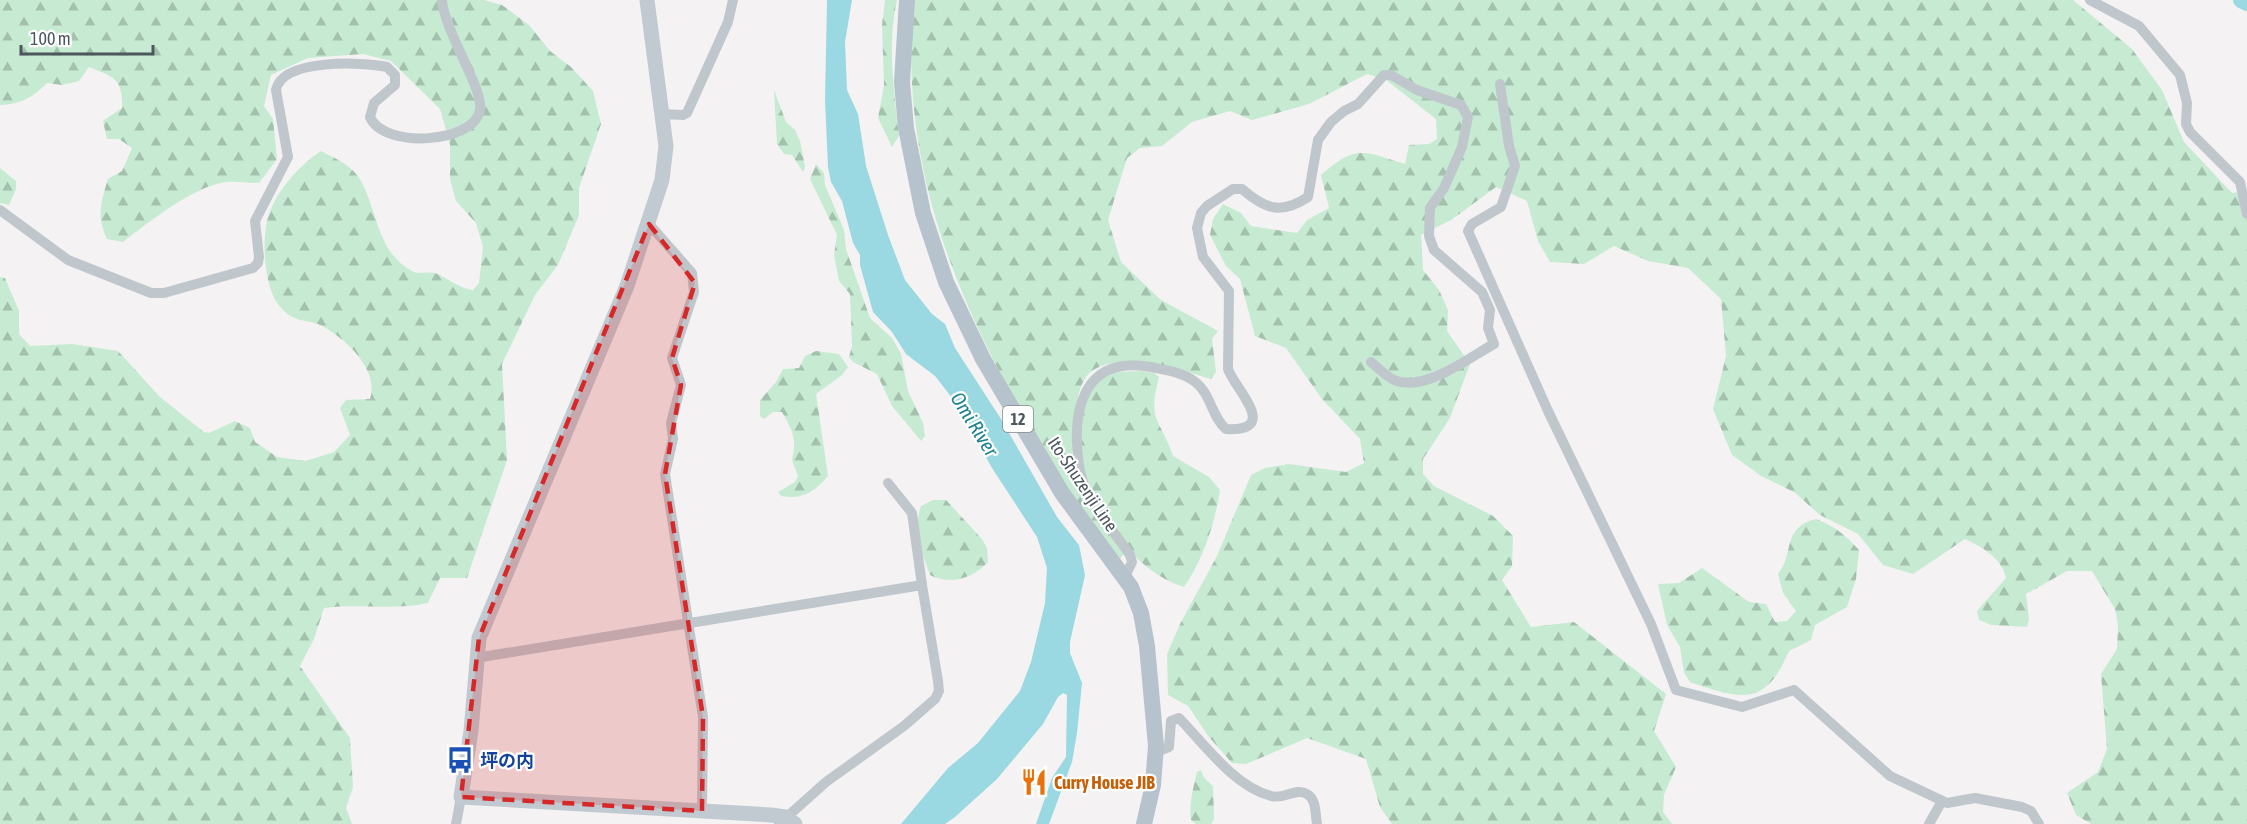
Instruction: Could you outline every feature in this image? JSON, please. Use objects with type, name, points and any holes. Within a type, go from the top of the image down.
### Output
[{"type":"main road","name":"Ito-Shuzenji Line","points":[[907,0],[902,82],[906,128],[922,213],[946,282],[983,360],[1062,493],[1125,578],[1141,613],[1147,646],[1156,752],[1153,785],[1144,824]]},
{"type":"street","points":[[0,210],[68,260],[151,293],[164,293],[253,268],[259,257],[255,221],[288,157],[276,90],[277,84],[283,78],[300,69],[316,65],[379,65],[392,70],[396,80],[395,85],[370,110],[370,117],[375,127],[387,133],[423,139],[449,134],[475,120],[480,102],[457,49],[442,0]]},
{"type":"street","points":[[456,824],[471,731],[476,658],[482,628],[605,339],[648,224],[666,160],[647,0]]},
{"type":"street","points":[[662,114],[683,115],[687,113],[728,22],[733,0]]},
{"type":"street","points":[[2090,0],[2139,26],[2180,75],[2187,103],[2186,124],[2190,132],[2240,182],[2247,214]]},
{"type":"street","points":[[1125,578],[1132,562],[1130,555],[1087,492],[1079,466],[1077,432],[1081,401],[1101,371],[1114,366],[1141,366],[1177,372],[1194,381],[1203,390],[1220,424],[1226,429],[1242,429],[1249,424],[1252,413],[1249,400],[1231,378],[1228,369],[1229,291],[1203,257],[1197,228],[1201,213],[1233,189],[1242,189],[1262,205],[1284,208],[1308,197],[1318,140],[1331,122],[1344,111],[1358,104],[1384,75],[1392,75],[1417,90],[1461,105],[1468,117],[1462,147],[1444,188],[1430,208],[1429,236],[1434,250],[1482,292],[1490,310],[1488,328],[1494,344],[1427,381],[1411,384],[1393,379],[1371,362]]},
{"type":"street","points":[[1500,84],[1509,146],[1515,166],[1501,207],[1472,224],[1468,231],[1548,411],[1651,624],[1676,690],[1742,707],[1794,690],[1890,776],[1948,803],[1975,798],[2022,807],[2031,811],[2039,824]]},
{"type":"street","points":[[648,224],[692,273],[695,283],[672,358],[681,385],[671,423],[673,439],[665,474],[705,736],[702,811]]},
{"type":"street","points":[[461,797],[702,811],[786,822],[851,762],[904,726],[934,699],[939,691],[912,513],[888,483]]},
{"type":"street","points":[[476,658],[922,585]]},
{"type":"street","points":[[1156,752],[1169,747],[1171,721],[1179,718],[1243,781],[1262,792],[1279,797],[1299,791],[1306,793],[1313,800],[1317,824]]},
{"type":"street","points":[[1929,824],[1942,801]]},
{"type":"highlighted area","points":[[649,224],[695,283],[672,358],[681,385],[665,474],[703,717],[702,811],[461,797],[479,638]]},
{"type":"green space","points":[[0,0],[484,0],[502,5],[529,25],[550,51],[571,67],[593,91],[601,124],[579,188],[579,215],[558,265],[535,295],[502,364],[507,460],[467,578],[440,578],[428,603],[324,608],[314,639],[300,666],[350,738],[353,787],[346,808],[352,824],[0,824],[0,277],[5,278],[19,311],[19,334],[30,346],[72,344],[118,351],[160,397],[204,432],[209,433],[235,421],[250,428],[255,442],[277,457],[306,461],[334,452],[350,435],[340,408],[346,400],[370,399],[372,388],[370,377],[359,357],[343,340],[318,324],[289,315],[277,303],[269,284],[265,259],[265,234],[269,214],[290,178],[321,151],[343,163],[357,175],[367,193],[385,242],[400,263],[412,271],[435,273],[473,290],[479,283],[483,247],[476,223],[456,201],[450,179],[450,144],[440,109],[391,61],[363,54],[308,58],[271,75],[264,106],[273,119],[277,159],[259,183],[226,182],[213,185],[186,197],[123,242],[107,239],[101,216],[103,195],[108,179],[122,171],[132,148],[119,139],[107,139],[103,121],[122,108],[119,85],[111,77],[89,67],[79,81],[62,85],[47,83],[26,99],[0,105]]},
{"type":"green space","points":[[885,0],[897,0],[892,51],[899,136],[892,147],[878,118],[884,85],[882,25]]},
{"type":"green space","points":[[914,0],[2073,0],[2132,49],[2162,90],[2184,142],[2232,193],[2247,191],[2247,824],[2091,824],[2076,815],[2067,793],[2098,772],[2107,749],[2101,674],[2117,649],[2118,625],[2115,609],[2092,571],[2067,571],[2026,594],[2029,619],[2027,627],[1991,625],[1979,620],[1977,611],[2006,578],[1996,559],[1965,539],[1913,574],[1883,565],[1858,534],[1820,515],[1794,492],[1761,476],[1732,455],[1713,409],[1726,356],[1721,299],[1688,268],[1648,261],[1614,246],[1584,264],[1550,262],[1538,241],[1527,201],[1496,187],[1451,220],[1421,235],[1423,270],[1439,290],[1448,310],[1447,331],[1470,364],[1450,418],[1423,459],[1423,474],[1434,486],[1493,516],[1513,536],[1512,566],[1502,580],[1531,627],[1574,622],[1666,694],[1654,731],[1676,767],[1664,795],[1663,812],[1672,824],[1392,824],[1380,807],[1366,759],[1307,738],[1246,764],[1232,763],[1209,737],[1188,706],[1168,695],[1167,654],[1181,622],[1217,556],[1251,475],[1265,468],[1289,464],[1346,472],[1364,463],[1360,439],[1322,399],[1286,348],[1255,336],[1240,279],[1226,266],[1210,235],[1213,219],[1223,204],[1241,213],[1251,226],[1297,233],[1307,220],[1329,208],[1321,175],[1333,165],[1352,154],[1360,153],[1405,164],[1409,145],[1429,144],[1437,139],[1436,119],[1386,80],[1367,74],[1309,104],[1252,120],[1230,111],[1192,122],[1162,146],[1140,148],[1127,158],[1108,220],[1121,262],[1161,300],[1218,331],[1212,339],[1216,372],[1211,379],[1153,364],[1121,362],[1107,364],[1090,372],[1080,388],[1073,427],[1073,465],[1083,494],[1124,554],[1119,560],[1073,500],[1044,453],[993,360],[950,262],[934,212],[922,161],[914,109],[911,55]]},
{"type":"green space","points":[[774,90],[786,122],[795,130],[800,141],[805,167],[803,172],[792,155],[784,154],[777,144]]},
{"type":"green space","points":[[816,164],[824,173],[825,185],[844,230],[846,249],[870,318],[892,338],[901,354],[908,391],[923,423],[925,436],[921,441],[892,406],[877,374],[853,362],[849,357],[852,346],[850,294],[839,281],[834,255],[837,235],[810,179]]},
{"type":"green space","points":[[0,168],[16,181],[16,189],[9,205],[0,203]]},
{"type":"green space","points":[[816,351],[839,354],[848,367],[842,375],[816,394],[828,476],[818,486],[802,496],[781,496],[778,492],[795,482],[798,476],[792,460],[793,435],[782,412],[773,412],[764,419],[760,416],[760,400],[776,382],[783,369],[799,368],[805,356]]},
{"type":"green space","points":[[1141,371],[1154,373],[1159,377],[1154,403],[1155,412],[1173,456],[1209,477],[1220,490],[1207,541],[1184,587],[1159,576],[1137,558],[1094,492],[1083,465],[1082,425],[1087,400],[1093,388],[1101,379],[1110,374]]},
{"type":"green space","points":[[933,500],[946,500],[982,539],[987,548],[988,562],[982,568],[961,579],[945,580],[930,575],[918,532],[918,523],[921,506]]},
{"type":"green space","points":[[1816,519],[1839,532],[1859,550],[1856,579],[1847,607],[1815,625],[1811,640],[1789,651],[1771,682],[1761,690],[1738,695],[1690,682],[1684,673],[1680,647],[1667,625],[1658,584],[1679,583],[1702,568],[1749,602],[1766,604],[1775,622],[1787,621],[1796,611],[1783,593],[1778,574],[1793,535],[1805,523]]},
{"type":"green space","points":[[1201,770],[1204,778],[1213,786],[1214,820],[1211,824],[1196,824],[1191,820],[1193,790],[1197,772]]},
{"type":"water","name":"Omi River","points":[[827,0],[852,0],[845,42],[847,90],[858,114],[866,166],[905,280],[932,314],[945,324],[955,348],[1001,419],[1057,517],[1079,545],[1085,575],[1070,642],[1070,653],[1082,683],[1077,733],[1072,762],[1049,824],[1036,824],[1052,778],[1066,757],[1067,695],[1063,693],[1058,697],[1043,724],[997,779],[955,817],[945,824],[901,824],[948,768],[978,743],[1020,691],[1031,662],[1045,603],[1047,568],[1037,537],[992,468],[956,403],[935,376],[906,354],[892,332],[873,312],[860,265],[860,255],[853,243],[842,201],[831,182],[828,167],[825,100]]},
{"type":"waterway","points":[[2241,0],[2247,3]]},
{"type":"place","name":"坪の内","points":[[460,760]]},
{"type":"place","name":"Curry House JIB","points":[[1034,782]]}]
